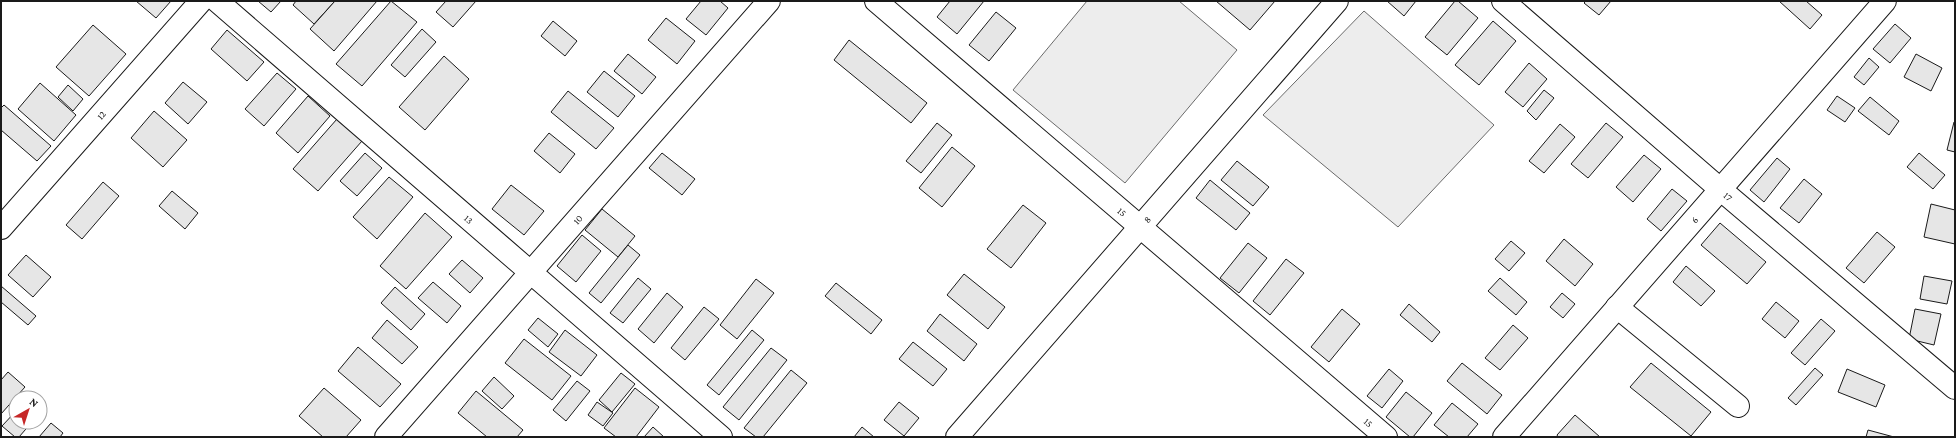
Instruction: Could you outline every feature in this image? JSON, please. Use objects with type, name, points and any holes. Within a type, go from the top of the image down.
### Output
[{"type":"street","name":"12","points":[[1,228],[201,1]]},
{"type":"street","name":"13","points":[[217,1],[721,437]]},
{"type":"street","name":"10","points":[[386,437],[769,1]]},
{"type":"street","name":"15","points":[[876,1],[1386,437]]},
{"type":"street","name":"8","points":[[957,437],[1337,1]]},
{"type":"street","name":"17","points":[[1503,1],[1720,189],[1955,388]]},
{"type":"street","name":"6","points":[[1504,437],[1885,1]]},
{"type":"street","points":[[1617,307],[1738,406]]},
{"type":"shaded area","points":[[1087,1],[1179,1],[1237,50],[1125,183],[1013,90]]},
{"type":"shaded area","points":[[1364,11],[1494,125],[1398,227],[1263,115]]},
{"type":"building","points":[[136,1],[171,1],[156,18]]},
{"type":"building","points":[[258,1],[281,1],[271,12]]},
{"type":"building","points":[[296,1],[335,1],[314,24],[293,5]]},
{"type":"building","points":[[335,1],[377,1],[334,51],[310,29]]},
{"type":"building","points":[[391,1],[417,22],[362,86],[336,64]]},
{"type":"building","points":[[446,1],[476,1],[453,27],[436,12]]},
{"type":"building","points":[[701,1],[720,1],[728,8],[706,35],[686,19]]},
{"type":"building","points":[[950,1],[984,1],[957,34],[937,17]]},
{"type":"building","points":[[1216,1],[1275,1],[1250,30]]},
{"type":"building","points":[[1387,1],[1416,1],[1404,16]]},
{"type":"building","points":[[1455,1],[1458,1],[1478,18],[1447,55],[1425,37]]},
{"type":"building","points":[[1586,1],[1611,1],[1599,15],[1584,3]]},
{"type":"building","points":[[1779,1],[1806,1],[1822,15],[1810,29]]},
{"type":"building","points":[[996,12],[1016,28],[989,61],[969,45]]},
{"type":"building","points":[[666,18],[695,41],[677,64],[648,40]]},
{"type":"building","points":[[553,21],[577,41],[565,56],[541,36]]},
{"type":"building","points":[[1493,21],[1516,41],[1479,85],[1455,65]]},
{"type":"building","points":[[1895,24],[1911,38],[1890,63],[1873,49]]},
{"type":"building","points":[[93,25],[126,54],[89,96],[56,67]]},
{"type":"building","points":[[422,29],[436,42],[405,77],[391,65]]},
{"type":"building","points":[[227,30],[264,62],[247,81],[211,49]]},
{"type":"building","points":[[849,40],[927,103],[911,123],[834,60]]},
{"type":"building","points":[[628,54],[656,77],[642,94],[614,71]]},
{"type":"building","points":[[1916,54],[1942,68],[1931,91],[1904,77]]},
{"type":"building","points":[[444,56],[469,79],[425,130],[399,107]]},
{"type":"building","points":[[1869,58],[1879,67],[1864,85],[1854,77]]},
{"type":"building","points":[[1529,63],[1547,79],[1523,107],[1505,92]]},
{"type":"building","points":[[604,71],[635,96],[618,117],[587,92]]},
{"type":"building","points":[[277,73],[296,89],[264,126],[245,109]]},
{"type":"building","points":[[183,82],[207,102],[188,124],[165,103]]},
{"type":"building","points":[[40,83],[76,115],[54,141],[18,109]]},
{"type":"building","points":[[68,85],[83,99],[73,111],[58,97]]},
{"type":"building","points":[[1544,90],[1554,98],[1536,120],[1527,111]]},
{"type":"building","points":[[568,91],[614,128],[596,149],[551,112]]},
{"type":"building","points":[[308,96],[330,116],[298,153],[276,133]]},
{"type":"building","points":[[1837,96],[1855,108],[1845,122],[1827,110]]},
{"type":"building","points":[[1870,97],[1899,121],[1889,135],[1858,111]]},
{"type":"building","points":[[4,105],[51,146],[37,161],[1,130],[1,108]]},
{"type":"building","points":[[154,111],[187,140],[163,167],[131,138]]},
{"type":"building","points":[[337,119],[362,141],[318,191],[293,169]]},
{"type":"building","points":[[1955,122],[1955,152],[1947,150]]},
{"type":"building","points":[[937,123],[952,135],[921,173],[906,161]]},
{"type":"building","points":[[1606,123],[1623,137],[1588,178],[1571,164]]},
{"type":"building","points":[[1560,124],[1575,137],[1544,173],[1529,161]]},
{"type":"building","points":[[549,133],[575,154],[560,173],[534,151]]},
{"type":"building","points":[[952,147],[975,166],[942,207],[919,188]]},
{"type":"building","points":[[365,153],[382,168],[357,196],[340,181]]},
{"type":"building","points":[[662,153],[695,179],[682,195],[649,168]]},
{"type":"building","points":[[1919,153],[1945,175],[1933,189],[1907,167]]},
{"type":"building","points":[[1644,155],[1661,169],[1633,202],[1616,187]]},
{"type":"building","points":[[1777,158],[1790,169],[1764,202],[1750,190]]},
{"type":"building","points":[[1237,161],[1269,187],[1253,206],[1221,180]]},
{"type":"building","points":[[389,177],[413,197],[377,239],[353,217]]},
{"type":"building","points":[[1804,179],[1822,194],[1799,223],[1780,208]]},
{"type":"building","points":[[1210,180],[1250,213],[1236,230],[1196,198]]},
{"type":"building","points":[[103,182],[119,196],[82,239],[66,225]]},
{"type":"building","points":[[511,185],[544,211],[524,235],[492,209]]},
{"type":"building","points":[[1672,189],[1687,201],[1661,231],[1647,219]]},
{"type":"building","points":[[172,191],[198,213],[185,229],[159,206]]},
{"type":"building","points":[[1931,204],[1955,210],[1955,244],[1924,237]]},
{"type":"building","points":[[1023,205],[1046,223],[1011,268],[987,249]]},
{"type":"building","points":[[602,209],[635,236],[618,257],[585,230]]},
{"type":"building","points":[[425,213],[452,237],[406,289],[380,266]]},
{"type":"building","points":[[1720,223],[1766,262],[1747,284],[1701,245]]},
{"type":"building","points":[[1877,232],[1895,247],[1864,283],[1846,268]]},
{"type":"building","points":[[582,235],[601,251],[576,282],[557,266]]},
{"type":"building","points":[[1564,239],[1593,264],[1575,286],[1546,261]]},
{"type":"building","points":[[1511,241],[1525,253],[1509,271],[1495,259]]},
{"type":"building","points":[[1248,243],[1267,258],[1239,293],[1220,278]]},
{"type":"building","points":[[628,245],[640,255],[601,303],[589,293]]},
{"type":"building","points":[[26,255],[51,277],[33,297],[8,275]]},
{"type":"building","points":[[1286,259],[1304,273],[1270,315],[1253,301]]},
{"type":"building","points":[[462,260],[483,278],[470,293],[449,274]]},
{"type":"building","points":[[1686,266],[1715,291],[1701,306],[1673,282]]},
{"type":"building","points":[[964,274],[1005,307],[988,329],[947,295]]},
{"type":"building","points":[[1924,276],[1952,281],[1947,304],[1920,299]]},
{"type":"building","points":[[638,278],[651,289],[623,323],[610,313]]},
{"type":"building","points":[[1500,278],[1527,302],[1516,315],[1488,291]]},
{"type":"building","points":[[756,279],[774,293],[737,339],[720,325]]},
{"type":"building","points":[[433,282],[461,306],[447,323],[418,298]]},
{"type":"building","points":[[836,283],[882,320],[871,334],[825,296]]},
{"type":"building","points":[[1,286],[36,316],[28,325],[1,302]]},
{"type":"building","points":[[395,287],[425,314],[411,330],[381,303]]},
{"type":"building","points":[[667,293],[683,307],[654,343],[638,329]]},
{"type":"building","points":[[1562,293],[1575,304],[1563,318],[1550,307]]},
{"type":"building","points":[[1776,302],[1799,321],[1785,338],[1762,319]]},
{"type":"building","points":[[1409,304],[1440,332],[1432,342],[1400,315]]},
{"type":"building","points":[[704,307],[719,319],[685,360],[671,348]]},
{"type":"building","points":[[1342,309],[1360,324],[1329,362],[1311,347]]},
{"type":"building","points":[[1915,309],[1941,314],[1934,345],[1909,339]]},
{"type":"building","points":[[940,314],[977,344],[964,361],[927,331]]},
{"type":"building","points":[[538,318],[558,334],[548,347],[528,330]]},
{"type":"building","points":[[1821,319],[1835,331],[1805,365],[1791,353]]},
{"type":"building","points":[[387,320],[418,347],[402,364],[372,338]]},
{"type":"building","points":[[1513,325],[1528,338],[1500,370],[1485,358]]},
{"type":"building","points":[[565,330],[597,355],[581,376],[549,352]]},
{"type":"building","points":[[752,330],[764,340],[719,395],[707,385]]},
{"type":"building","points":[[524,339],[571,376],[552,400],[505,363]]},
{"type":"building","points":[[913,342],[947,369],[933,386],[899,359]]},
{"type":"building","points":[[358,347],[401,384],[380,407],[338,371]]},
{"type":"building","points":[[771,348],[787,360],[739,420],[723,407]]},
{"type":"building","points":[[1462,363],[1502,395],[1487,414],[1447,381]]},
{"type":"building","points":[[1651,363],[1711,412],[1691,436],[1630,387]]},
{"type":"building","points":[[1815,368],[1823,375],[1796,405],[1788,398]]},
{"type":"building","points":[[1389,369],[1403,381],[1382,408],[1367,396]]},
{"type":"building","points":[[1847,369],[1885,385],[1876,407],[1838,392]]},
{"type":"building","points":[[791,370],[807,383],[763,437],[756,437],[744,428]]},
{"type":"building","points":[[8,372],[25,387],[22,390],[8,390],[8,406],[1,414],[1,380]]},
{"type":"building","points":[[621,373],[635,384],[612,412],[599,400]]},
{"type":"building","points":[[494,377],[514,396],[502,409],[482,391]]},
{"type":"building","points":[[577,381],[590,391],[566,421],[553,410]]},
{"type":"building","points":[[324,388],[361,420],[346,437],[323,437],[299,416]]},
{"type":"building","points":[[635,388],[659,407],[636,437],[616,437],[604,428]]},
{"type":"building","points":[[476,391],[523,430],[517,437],[487,437],[458,413]]},
{"type":"building","points":[[1406,392],[1432,413],[1413,437],[1410,437],[1386,417]]},
{"type":"building","points":[[597,402],[613,413],[603,426],[588,415]]},
{"type":"building","points":[[899,402],[919,418],[904,436],[884,420]]},
{"type":"building","points":[[1452,403],[1478,424],[1467,437],[1449,437],[1434,425]]},
{"type":"building","points":[[1575,415],[1600,437],[1558,437],[1557,435]]},
{"type":"building","points":[[8,420],[8,430],[25,430],[19,437],[15,437],[2,426]]},
{"type":"building","points":[[51,423],[63,433],[60,437],[39,437],[45,430],[48,430],[48,426]]},
{"type":"building","points":[[653,427],[664,437],[644,437]]},
{"type":"building","points":[[862,427],[874,437],[854,437]]},
{"type":"building","points":[[1868,430],[1894,437],[1866,437]]}]
